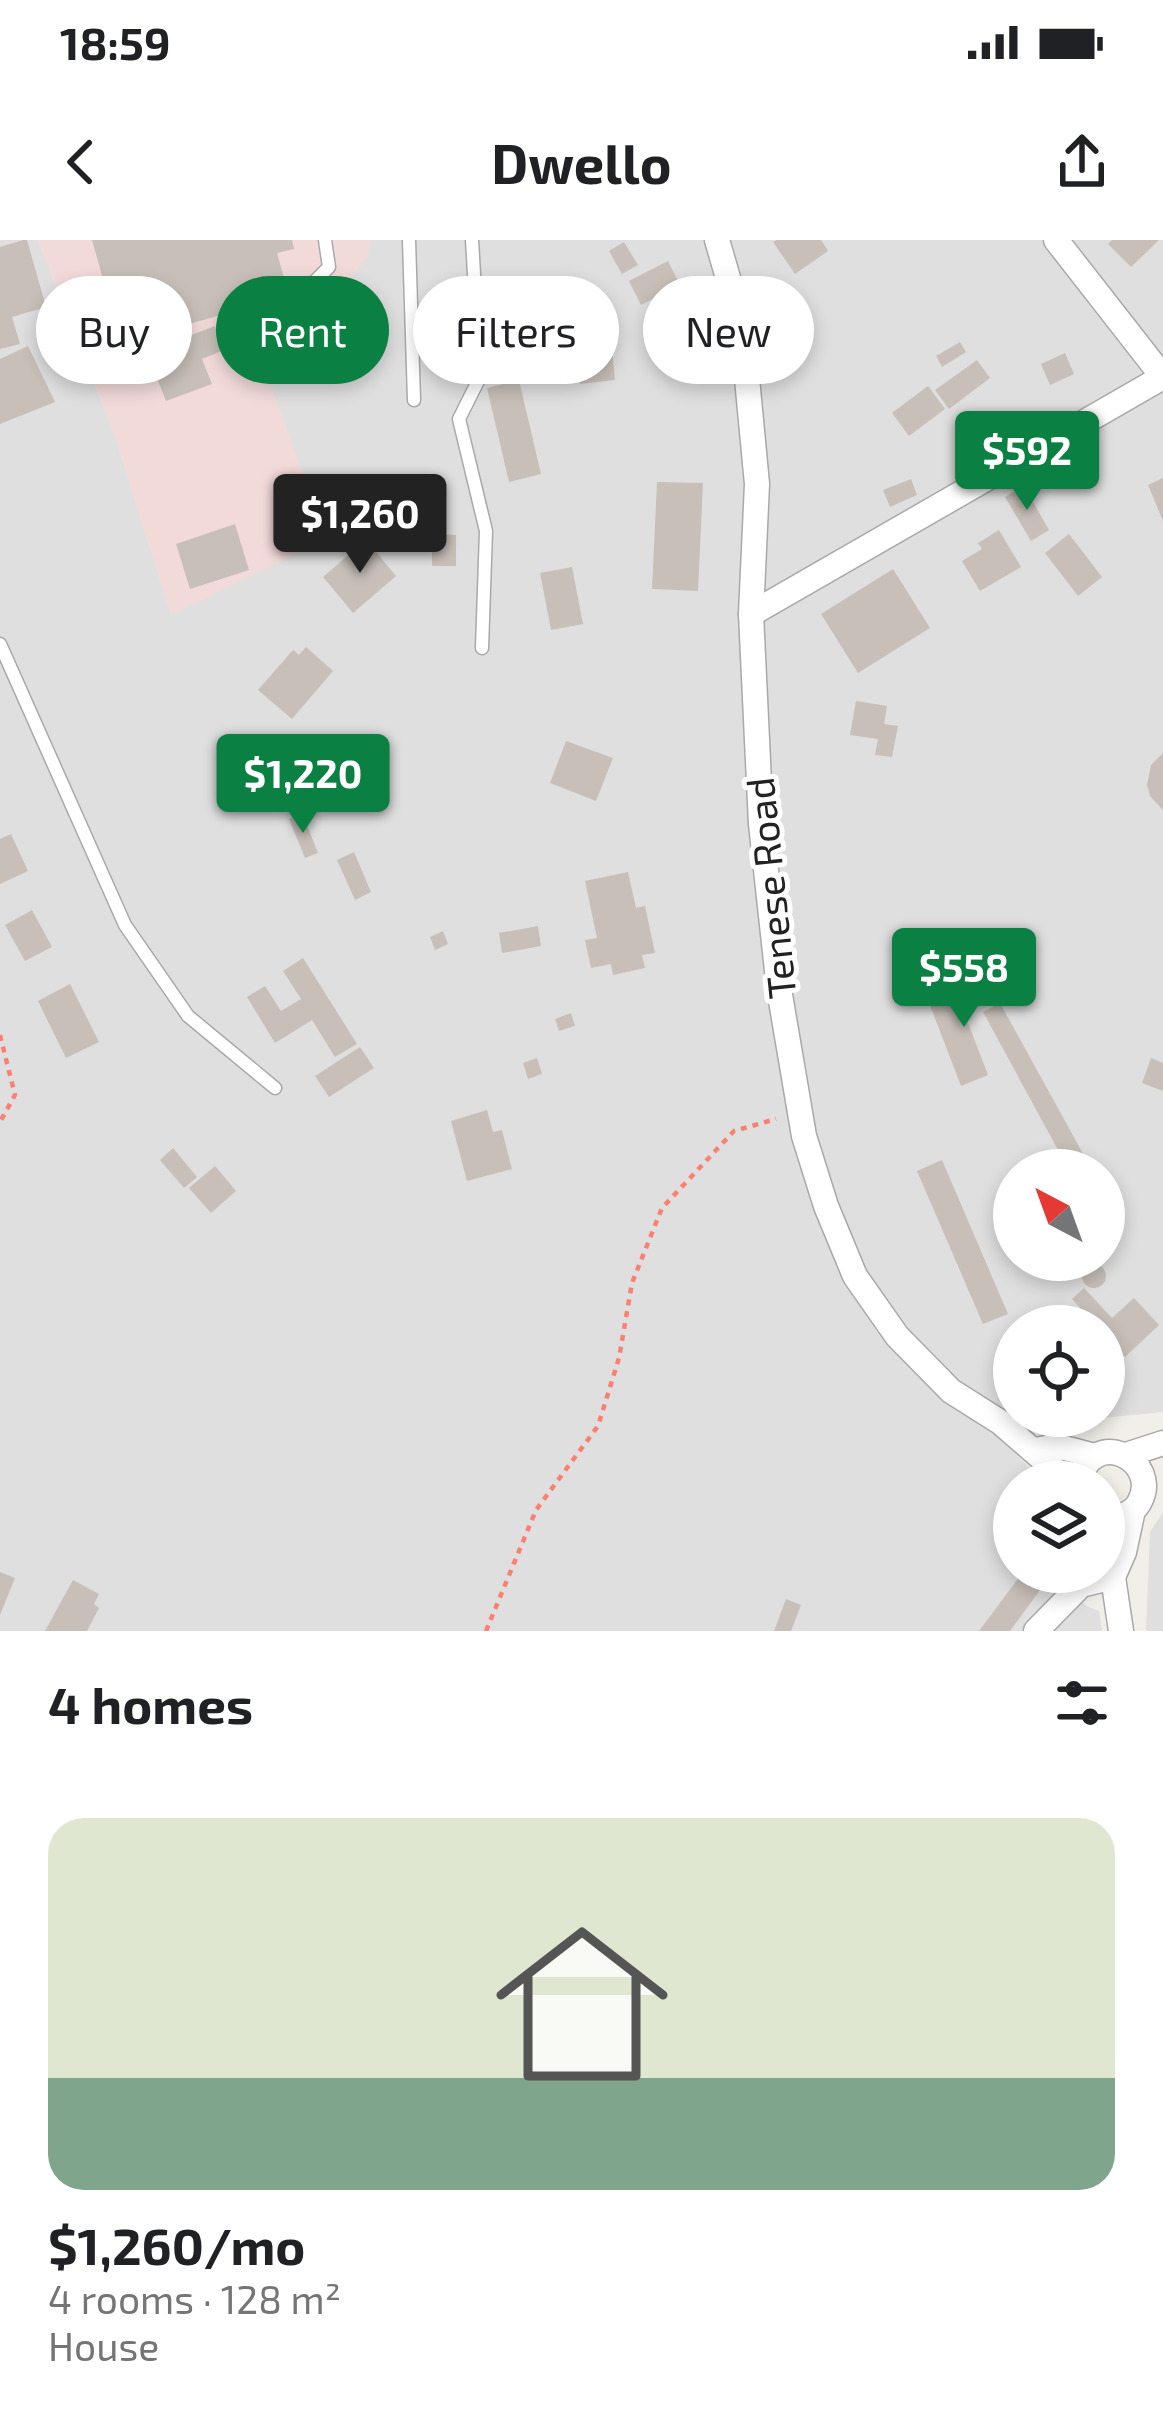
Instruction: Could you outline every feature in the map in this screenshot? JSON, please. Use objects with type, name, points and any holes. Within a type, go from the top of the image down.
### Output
[{"type":"street","name":"Tenese Road","points":[[717,240],[742,326],[757,484],[751,614],[761,824],[779,989],[799,1113],[826,1206],[855,1276],[897,1336],[951,1391],[1044,1461]]},
{"type":"street","points":[[751,614],[1163,377],[1056,240]]},
{"type":"street","name":"Tenese Road","points":[[1035,1450],[1057,1446],[1094,1456],[1116,1451],[1126,1455],[1163,1443]]},
{"type":"street","points":[[1125,1549],[1147,1493],[1142,1470],[1126,1455]]},
{"type":"street","points":[[1090,1461],[1094,1456]]},
{"type":"street","points":[[1125,1514],[1147,1493]]},
{"type":"street","points":[[1036,1631],[1073,1593]]},
{"type":"street","points":[[1113,1593],[1121,1631]]},
{"type":"lane","points":[[320,276],[329,267],[325,240]]},
{"type":"lane","points":[[409,240],[414,400]]},
{"type":"lane","points":[[472,240],[480,377],[459,419],[486,531],[482,648]]},
{"type":"lane","points":[[0,644],[125,925],[188,1016],[275,1088]]},
{"type":"path","points":[[0,1035],[15,1094],[0,1122]]},
{"type":"path","points":[[486,1631],[536,1510],[598,1426],[619,1358],[632,1283],[662,1208],[734,1131],[799,1113]]},
{"type":"shaded area","points":[[0,240],[38,240],[52,276],[36,276],[36,384],[95,384],[171,614],[244,384],[389,384],[389,276],[351,276],[367,255],[370,240],[1163,240],[1163,1412],[1125,1416],[1125,1305],[993,1305],[993,1437],[1029,1437],[1017,1455],[1023,1461],[993,1461],[993,1593],[1075,1593],[1099,1611],[1102,1631],[0,1631]]},
{"type":"shaded area","points":[[38,240],[370,240],[368,255],[352,276],[216,276],[216,384],[270,384],[327,538],[171,615],[95,384],[192,384],[192,276],[52,276]]},
{"type":"shaded area","points":[[1163,1512],[1163,1631],[1146,1631],[1150,1532]]},
{"type":"building","points":[[27,240],[37,276],[36,310],[12,317],[20,344],[0,349],[0,247]]},
{"type":"building","points":[[92,240],[292,240],[294,249],[277,253],[283,276],[216,276],[216,316],[192,323],[192,276],[102,276]]},
{"type":"building","points":[[821,240],[828,251],[795,274],[773,242]]},
{"type":"building","points":[[1112,240],[1159,240],[1131,267],[1108,244]]},
{"type":"building","points":[[624,242],[638,265],[622,274],[609,251]]},
{"type":"building","points":[[668,261],[676,276],[643,276],[641,305],[629,281]]},
{"type":"building","points":[[215,326],[216,353],[202,359],[212,384],[166,401],[159,384],[192,384],[192,335]]},
{"type":"building","points":[[960,342],[966,352],[942,367],[936,356]]},
{"type":"building","points":[[28,346],[36,363],[36,384],[46,384],[55,402],[0,424],[0,359]]},
{"type":"building","points":[[1065,353],[1074,374],[1050,385],[1041,364]]},
{"type":"building","points":[[977,360],[990,378],[949,409],[935,390]]},
{"type":"building","points":[[520,384],[541,474],[509,482],[487,388]]},
{"type":"building","points":[[928,386],[945,409],[909,436],[892,413]]},
{"type":"building","points":[[1163,478],[1163,521],[1148,485]]},
{"type":"building","points":[[911,479],[917,495],[890,507],[883,490]]},
{"type":"building","points":[[657,482],[703,483],[698,591],[652,589]]},
{"type":"building","points":[[1024,486],[1049,530],[1031,541],[1005,497]]},
{"type":"building","points":[[235,524],[249,570],[190,589],[176,544]]},
{"type":"building","points":[[999,530],[1021,567],[980,591],[962,561],[982,549],[978,543]]},
{"type":"building","points":[[432,534],[456,535],[456,566],[432,566]]},
{"type":"building","points":[[1069,534],[1102,577],[1078,596],[1045,553]]},
{"type":"building","points":[[366,540],[396,576],[353,613],[323,577]]},
{"type":"building","points":[[572,567],[583,624],[551,630],[540,573]]},
{"type":"building","points":[[893,569],[930,628],[858,673],[821,614]]},
{"type":"building","points":[[306,647],[333,671],[292,719],[258,690],[293,650],[299,655]]},
{"type":"building","points":[[856,701],[887,706],[884,724],[898,726],[892,757],[875,755],[878,739],[850,735]]},
{"type":"building","points":[[566,741],[613,758],[596,801],[550,783]]},
{"type":"building","points":[[1163,753],[1163,810],[1147,785],[1151,765]]},
{"type":"building","points":[[302,813],[318,853],[305,858],[289,819]]},
{"type":"building","points":[[11,834],[28,871],[0,884],[0,839]]},
{"type":"building","points":[[354,852],[371,892],[355,900],[337,860]]},
{"type":"building","points":[[628,872],[636,908],[645,906],[655,953],[642,955],[645,968],[613,975],[611,964],[591,968],[585,940],[597,938],[585,881]]},
{"type":"building","points":[[32,910],[52,947],[25,961],[5,925]]},
{"type":"building","points":[[538,926],[541,946],[502,953],[499,933]]},
{"type":"building","points":[[443,931],[448,944],[435,950],[430,937]]},
{"type":"building","points":[[303,958],[357,1044],[335,1057],[312,1020],[275,1043],[247,997],[265,986],[281,1011],[301,999],[283,971]]},
{"type":"building","points":[[997,978],[1004,994],[963,1010],[988,1075],[961,1086],[930,1005]]},
{"type":"building","points":[[70,984],[99,1042],[66,1058],[38,1001]]},
{"type":"building","points":[[1000,1003],[1080,1149],[1058,1149],[983,1012]]},
{"type":"building","points":[[571,1013],[575,1026],[559,1031],[555,1019]]},
{"type":"building","points":[[360,1047],[374,1068],[329,1097],[315,1076]]},
{"type":"building","points":[[537,1058],[542,1074],[528,1079],[523,1063]]},
{"type":"building","points":[[1151,1058],[1163,1063],[1163,1091],[1142,1083]]},
{"type":"building","points":[[487,1110],[493,1132],[502,1130],[512,1169],[467,1181],[451,1121]]},
{"type":"building","points":[[173,1148],[197,1177],[184,1188],[160,1160]]},
{"type":"building","points":[[942,1160],[1004,1305],[993,1305],[993,1320],[983,1324],[917,1171]]},
{"type":"building","points":[[215,1166],[236,1191],[211,1213],[189,1188]]},
{"type":"building","points":[[1083,1281],[1105,1281],[1094,1288]]},
{"type":"building","points":[[1084,1288],[1100,1305],[1078,1305],[1072,1299]]},
{"type":"building","points":[[1134,1298],[1159,1325],[1125,1357],[1125,1306]]},
{"type":"building","points":[[0,1572],[15,1578],[0,1615]]},
{"type":"building","points":[[73,1580],[99,1594],[94,1604],[99,1608],[87,1631],[45,1631]]},
{"type":"building","points":[[1007,1593],[1038,1593],[1010,1631],[979,1631]]},
{"type":"building","points":[[786,1599],[801,1605],[791,1631],[774,1631]]}]
